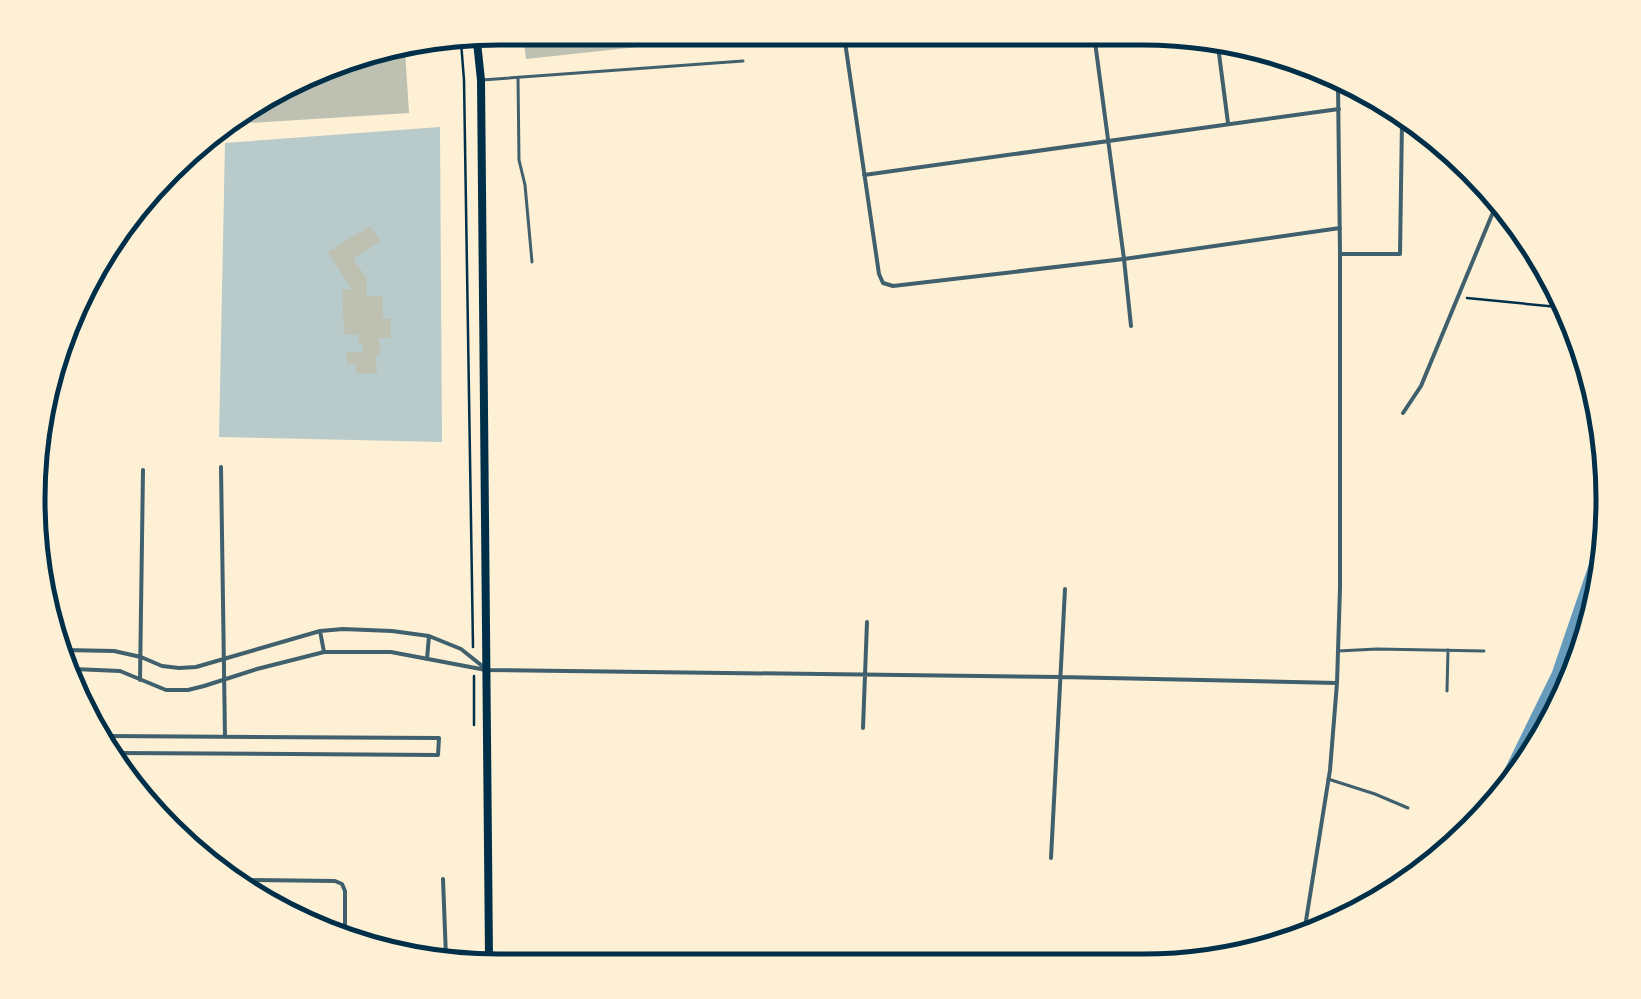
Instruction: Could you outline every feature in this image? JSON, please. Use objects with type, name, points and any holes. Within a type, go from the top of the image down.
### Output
[{"type":"main road","points":[[477,46],[481,80],[489,954]]},
{"type":"street","points":[[845,45],[879,274],[883,283],[893,286],[1124,258],[1340,228]]},
{"type":"street","points":[[1094,45],[1124,258],[1131,326]]},
{"type":"street","points":[[1219,52],[1228,123]]},
{"type":"street","points":[[1306,923],[1328,778],[1337,683],[1340,588],[1340,228],[1338,90]]},
{"type":"street","points":[[864,174],[1338,109]]},
{"type":"street","points":[[1340,254],[1400,254],[1402,128]]},
{"type":"street","points":[[1403,413],[1420,386],[1459,297],[1493,212]]},
{"type":"street","points":[[221,467],[225,738]]},
{"type":"street","points":[[140,680],[143,470]]},
{"type":"street","points":[[1051,858],[1065,589]]},
{"type":"street","points":[[863,728],[867,622]]},
{"type":"street","points":[[71,650],[114,651],[141,657],[162,666],[179,668],[196,667],[320,631],[360,629],[392,631],[429,636],[461,649],[486,670]]},
{"type":"street","points":[[320,631],[324,652]]},
{"type":"street","points":[[427,659],[429,636]]},
{"type":"street","points":[[78,669],[120,671],[166,690],[188,690],[257,669],[324,652],[391,652],[486,670],[1060,677],[1337,683]]},
{"type":"street","points":[[112,736],[225,738],[439,738],[438,755],[123,753]]},
{"type":"street","points":[[443,879],[446,951]]},
{"type":"street","points":[[252,880],[335,881],[342,884],[345,891],[345,927]]},
{"type":"lane","points":[[481,80],[743,61]]},
{"type":"lane","points":[[518,77],[519,160],[525,186],[532,262]]},
{"type":"lane","points":[[1338,650],[1377,649],[1484,651]]},
{"type":"lane","points":[[1446,691],[1448,650]]},
{"type":"lane","points":[[1328,778],[1375,794],[1408,808]]},
{"type":"path","points":[[461,47],[464,80],[473,659]]},
{"type":"path","points":[[1459,297],[1553,306]]},
{"type":"path","points":[[474,667],[474,731]]},
{"type":"shaded area","points":[[440,127],[442,442],[219,437],[225,143]]},
{"type":"water","points":[[1593,554],[1581,617],[1572,646],[1561,673],[1549,701],[1535,727],[1500,778],[1552,672]]},
{"type":"building","points":[[524,45],[656,45],[526,59]]},
{"type":"building","points":[[405,55],[409,113],[245,123],[272,106],[298,92],[326,80],[353,69],[382,60]]},
{"type":"building","points":[[370,226],[381,241],[353,258],[367,279],[367,296],[383,296],[383,319],[391,319],[391,338],[379,338],[380,354],[376,355],[377,373],[356,374],[355,363],[347,364],[346,353],[363,352],[363,344],[359,344],[358,335],[344,334],[342,289],[352,289],[328,252]]}]
